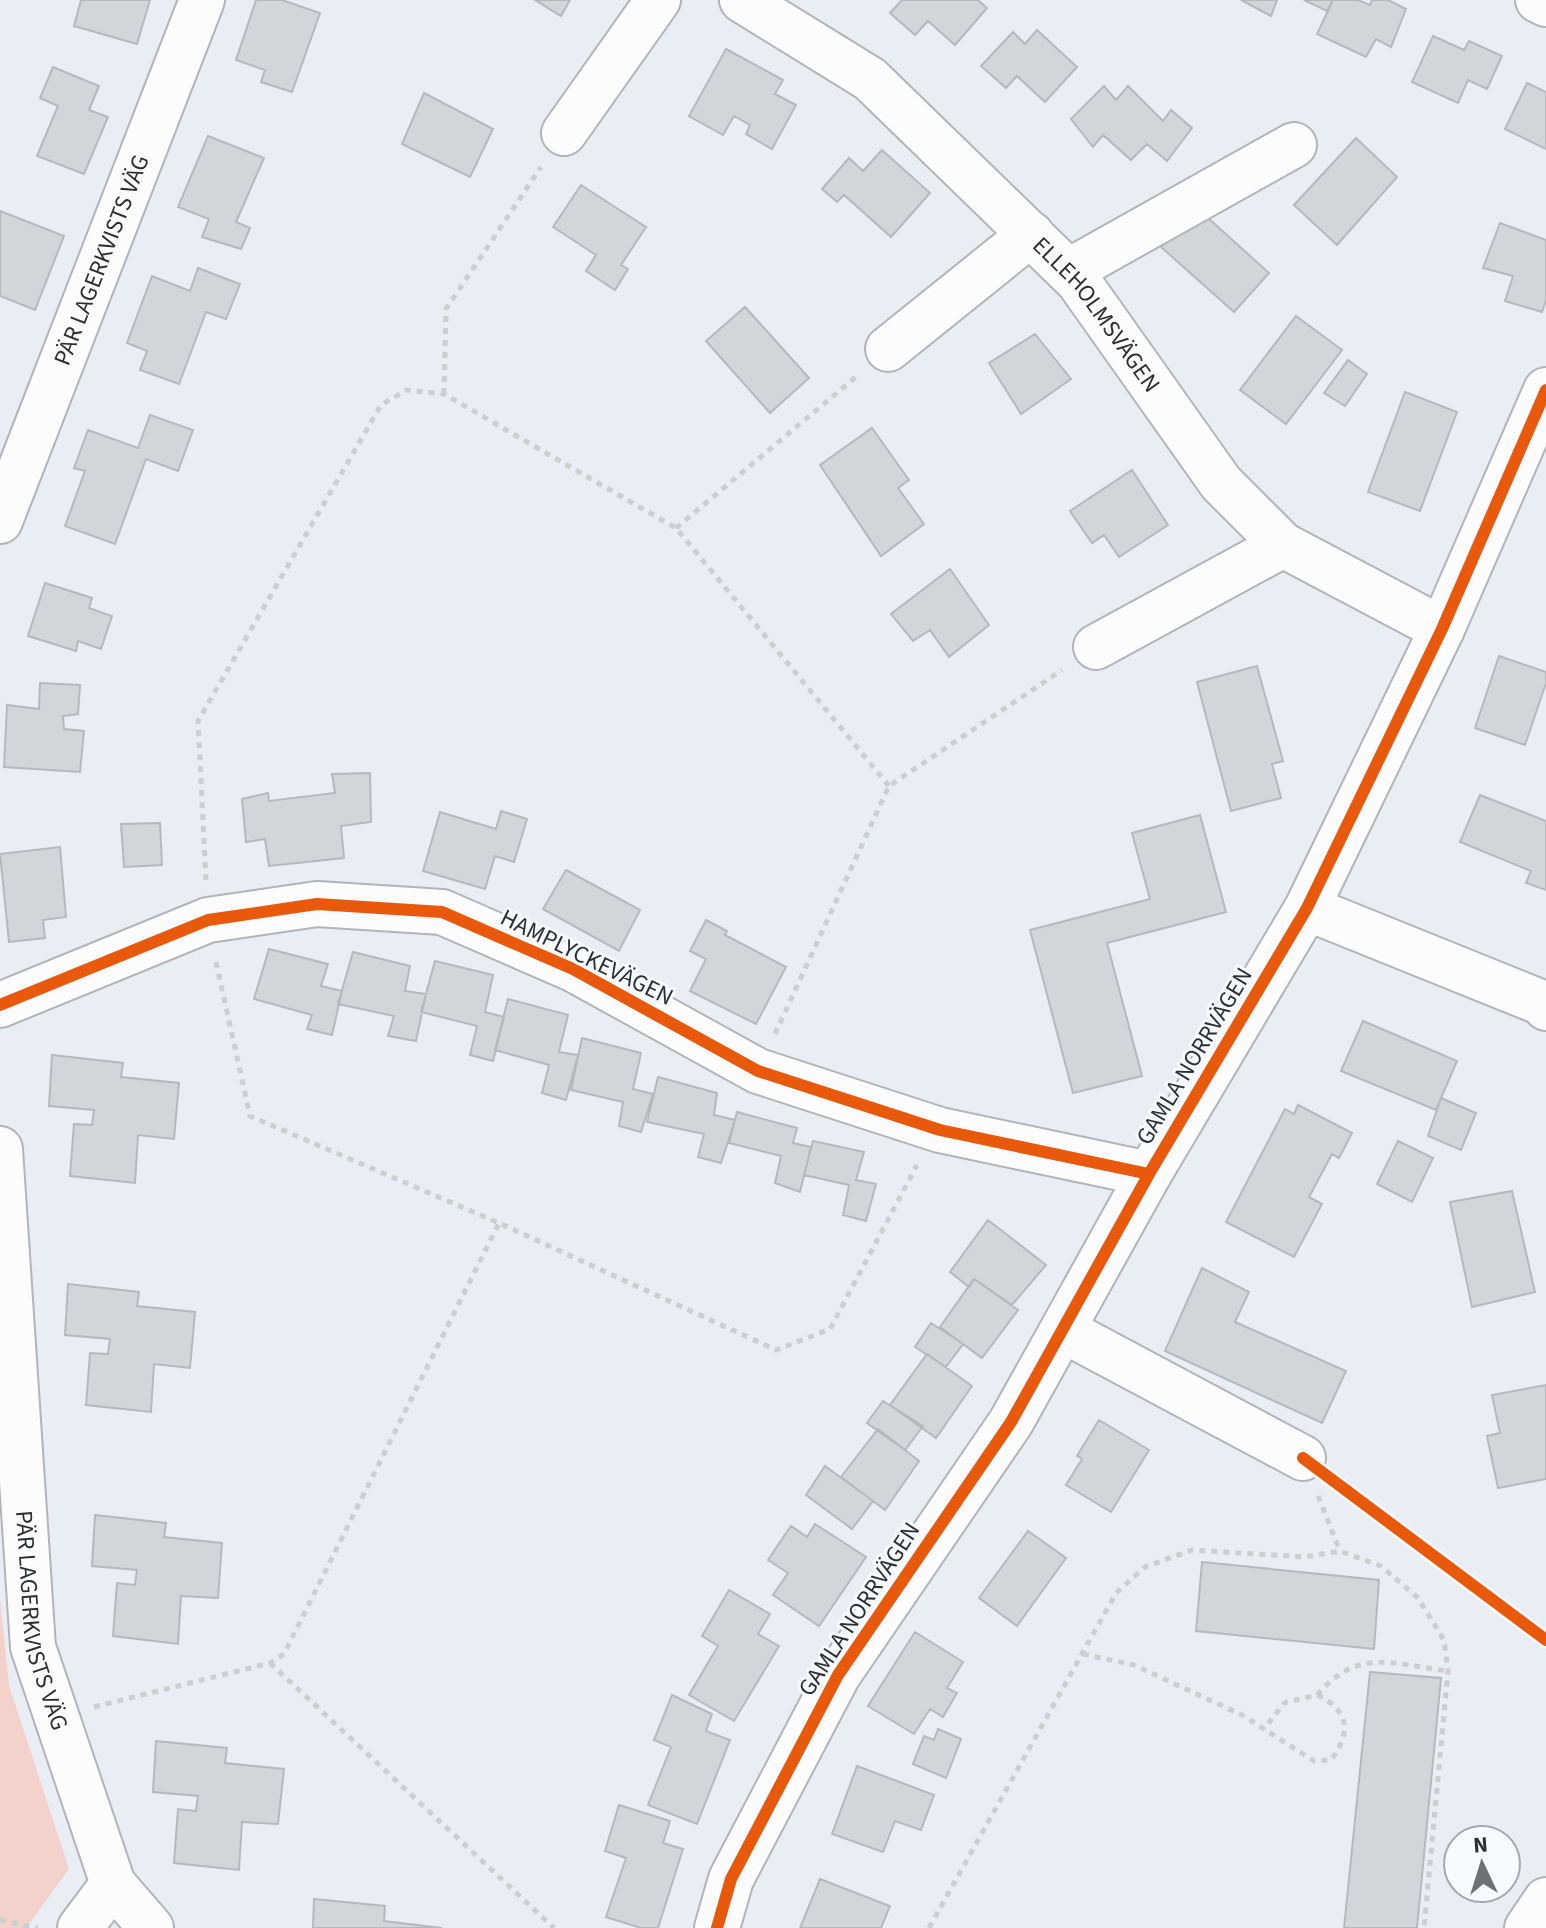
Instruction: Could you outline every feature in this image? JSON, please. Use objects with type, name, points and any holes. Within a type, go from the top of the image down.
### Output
[{"type":"street","name":"PÄR LAGERKVISTS VÄG","points":[[0,521],[202,0]]},
{"type":"street","points":[[564,133],[658,0]]},
{"type":"street","name":"ELLEHOLMSVÄGEN","points":[[742,0],[870,79],[1069,271],[1221,483],[1283,545],[1442,629]]},
{"type":"street","points":[[1538,0],[1546,4]]},
{"type":"street","points":[[1069,271],[1294,145]]},
{"type":"street","points":[[888,349],[1031,234]]},
{"type":"street","name":"GAMLA NORRVÄGEN","points":[[717,1928],[731,1879],[838,1675],[1011,1422],[1149,1174],[1307,908],[1442,629],[1546,390]]},
{"type":"street","points":[[1096,647],[1283,545]]},
{"type":"street","name":"HAMPLYCKEVÄGEN","points":[[0,1005],[208,920],[317,904],[442,912],[573,969],[758,1071],[940,1130],[1149,1174]]},
{"type":"street","points":[[1307,908],[1546,1005]]},
{"type":"street","name":"PÄR LAGERKVISTS VÄG","points":[[0,1149],[33,1647],[113,1884]]},
{"type":"street","points":[[1063,1330],[1303,1458]]},
{"type":"street","points":[[80,1928],[113,1884],[151,1928]]},
{"type":"street","points":[[1527,1928],[1546,1900]]},
{"type":"path","points":[[444,394],[446,309],[564,133]]},
{"type":"path","points":[[676,528],[888,349]]},
{"type":"path","points":[[889,786],[676,528],[444,394],[407,390],[381,405],[198,721],[208,920],[250,1116],[499,1223],[776,1350],[830,1329],[905,1183],[940,1130]]},
{"type":"path","points":[[758,1071],[889,786],[1096,647]]},
{"type":"path","points":[[55,1717],[270,1663],[284,1654],[499,1223]]},
{"type":"path","points":[[1303,1458],[1340,1551]]},
{"type":"path","points":[[929,1928],[1116,1593],[1145,1567],[1192,1550],[1304,1557],[1340,1551],[1381,1566],[1418,1598],[1444,1640],[1448,1671],[1424,1928]]},
{"type":"path","points":[[1083,1654],[1134,1665],[1192,1690],[1264,1729],[1314,1761],[1331,1760],[1344,1743],[1345,1722],[1332,1702],[1317,1695]]},
{"type":"path","points":[[1264,1729],[1284,1703],[1317,1695],[1331,1679],[1353,1664],[1381,1662],[1448,1671]]},
{"type":"path","points":[[270,1663],[554,1928]]},
{"type":"path","points":[[0,1920],[38,1928]]},
{"type":"shaded area","points":[[0,1599],[9,1685],[69,1869],[26,1928],[0,1928]]},
{"type":"building","points":[[81,0],[150,0],[137,44],[74,26]]},
{"type":"building","points":[[256,0],[282,0],[320,13],[292,92],[261,82],[265,70],[236,60]]},
{"type":"building","points":[[535,0],[570,0],[561,16]]},
{"type":"building","points":[[902,0],[978,0],[987,8],[955,45],[928,21],[915,35],[890,13]]},
{"type":"building","points":[[1241,0],[1277,0],[1271,16]]},
{"type":"building","points":[[1304,0],[1333,0],[1327,11]]},
{"type":"building","points":[[1333,0],[1358,0],[1370,5],[1372,0],[1388,0],[1406,9],[1391,47],[1376,39],[1366,57],[1317,34]]},
{"type":"building","points":[[1037,30],[1077,67],[1045,102],[1017,76],[1006,88],[981,66],[1013,32],[1025,44]]},
{"type":"building","points":[[1433,36],[1464,50],[1469,41],[1502,56],[1487,89],[1468,80],[1458,103],[1412,82]]},
{"type":"building","points":[[726,49],[783,80],[775,94],[796,105],[772,149],[746,134],[750,125],[734,116],[723,135],[689,116]]},
{"type":"building","points":[[53,67],[99,86],[89,110],[108,117],[84,174],[37,156],[58,106],[40,98]]},
{"type":"building","points":[[1527,83],[1546,92],[1546,149],[1505,129]]},
{"type":"building","points":[[1104,86],[1116,100],[1128,86],[1163,121],[1171,110],[1192,128],[1167,161],[1147,144],[1131,160],[1103,135],[1093,147],[1071,119]]},
{"type":"building","points":[[424,93],[493,129],[470,177],[402,144]]},
{"type":"building","points":[[208,136],[264,158],[236,222],[250,228],[241,249],[202,237],[209,219],[178,207]]},
{"type":"building","points":[[1356,138],[1397,177],[1337,245],[1294,205]]},
{"type":"building","points":[[882,150],[930,193],[891,237],[844,195],[837,202],[822,189],[849,158],[863,171]]},
{"type":"building","points":[[581,185],[646,227],[621,265],[628,269],[615,290],[586,271],[596,255],[553,227]]},
{"type":"building","points":[[1197,208],[1269,273],[1234,312],[1161,247]]},
{"type":"building","points":[[0,211],[64,236],[35,310],[0,296]]},
{"type":"building","points":[[1500,223],[1546,240],[1546,300],[1542,312],[1505,301],[1513,276],[1483,268]]},
{"type":"building","points":[[198,268],[240,284],[226,319],[206,312],[179,384],[140,370],[147,351],[127,343],[152,276],[190,291]]},
{"type":"building","points":[[745,307],[809,378],[770,413],[706,341]]},
{"type":"building","points":[[1296,316],[1342,350],[1286,424],[1240,390]]},
{"type":"building","points":[[1035,334],[1071,379],[1021,414],[989,363]]},
{"type":"building","points":[[1348,360],[1367,374],[1345,406],[1324,393]]},
{"type":"building","points":[[1405,392],[1457,412],[1420,511],[1368,492]]},
{"type":"building","points":[[150,415],[193,430],[178,471],[146,459],[115,544],[65,526],[85,471],[74,468],[88,430],[138,448]]},
{"type":"building","points":[[872,428],[909,480],[898,488],[924,524],[881,556],[820,465]]},
{"type":"building","points":[[1132,470],[1168,525],[1119,557],[1104,535],[1092,543],[1070,511]]},
{"type":"building","points":[[950,569],[989,625],[949,657],[930,630],[913,641],[891,614]]},
{"type":"building","points":[[45,583],[92,598],[89,608],[112,616],[101,649],[78,641],[76,651],[28,636]]},
{"type":"building","points":[[1499,656],[1546,672],[1546,683],[1525,745],[1475,728]]},
{"type":"building","points":[[1257,666],[1283,761],[1272,764],[1281,798],[1231,811],[1197,682]]},
{"type":"building","points":[[40,683],[80,685],[78,714],[63,716],[64,729],[84,731],[80,772],[4,767],[7,705],[39,709]]},
{"type":"building","points":[[370,773],[371,822],[341,826],[344,858],[269,866],[265,839],[246,842],[242,799],[268,793],[269,801],[335,793],[332,774]]},
{"type":"building","points":[[1480,795],[1546,821],[1546,890],[1526,883],[1531,871],[1460,842]]},
{"type":"building","points":[[501,811],[527,819],[514,862],[495,856],[485,889],[423,871],[440,812],[496,829]]},
{"type":"building","points":[[1200,815],[1226,912],[1107,943],[1142,1076],[1073,1093],[1030,930],[1150,899],[1132,833]]},
{"type":"building","points":[[160,823],[162,865],[124,867],[121,824]]},
{"type":"building","points":[[60,847],[66,917],[43,920],[45,938],[9,942],[0,854]]},
{"type":"building","points":[[566,870],[640,910],[619,951],[543,909]]},
{"type":"building","points":[[706,920],[727,931],[725,935],[786,967],[756,1024],[690,991],[706,959],[690,951]]},
{"type":"building","points":[[269,949],[328,964],[321,986],[342,991],[332,1035],[307,1029],[312,1015],[254,999]]},
{"type":"building","points":[[353,952],[410,966],[405,991],[426,994],[416,1041],[388,1036],[394,1016],[338,1004]]},
{"type":"building","points":[[435,961],[493,975],[485,1012],[504,1017],[493,1061],[470,1055],[477,1026],[421,1012]]},
{"type":"building","points":[[508,999],[568,1015],[559,1052],[578,1055],[566,1100],[542,1093],[549,1065],[495,1050]]},
{"type":"building","points":[[1363,1021],[1457,1061],[1436,1110],[1341,1071]]},
{"type":"building","points":[[582,1038],[641,1053],[633,1089],[653,1094],[641,1132],[619,1126],[623,1102],[571,1090]]},
{"type":"building","points":[[52,1055],[123,1063],[121,1077],[179,1083],[174,1139],[138,1135],[135,1183],[70,1176],[74,1124],[92,1125],[94,1110],[49,1106]]},
{"type":"building","points":[[658,1077],[717,1093],[714,1115],[735,1120],[721,1163],[698,1157],[704,1134],[647,1122]]},
{"type":"building","points":[[1441,1098],[1476,1113],[1461,1150],[1428,1136]]},
{"type":"building","points":[[1298,1105],[1352,1133],[1339,1158],[1332,1154],[1309,1197],[1322,1204],[1294,1257],[1226,1222],[1285,1109],[1294,1114]]},
{"type":"building","points":[[737,1112],[797,1128],[793,1143],[811,1147],[800,1192],[775,1183],[781,1156],[729,1143]]},
{"type":"building","points":[[813,1141],[864,1152],[856,1180],[876,1184],[866,1221],[843,1215],[849,1185],[804,1175]]},
{"type":"building","points":[[1398,1141],[1433,1158],[1412,1202],[1377,1184]]},
{"type":"building","points":[[1512,1191],[1535,1292],[1472,1307],[1450,1202]]},
{"type":"building","points":[[988,1220],[1046,1265],[1012,1305],[974,1279],[969,1287],[950,1272]]},
{"type":"building","points":[[1202,1268],[1249,1292],[1235,1322],[1346,1371],[1322,1423],[1165,1351]]},
{"type":"building","points":[[974,1279],[1018,1310],[982,1358],[940,1327]]},
{"type":"building","points":[[68,1284],[139,1292],[137,1306],[195,1312],[190,1368],[154,1364],[151,1412],[86,1405],[90,1353],[108,1354],[110,1339],[65,1335]]},
{"type":"building","points":[[931,1323],[963,1344],[946,1367],[915,1347]]},
{"type":"building","points":[[927,1354],[972,1386],[936,1438],[890,1405]]},
{"type":"building","points":[[1546,1385],[1546,1479],[1498,1488],[1487,1436],[1500,1433],[1492,1395]]},
{"type":"building","points":[[883,1401],[923,1426],[905,1450],[867,1423]]},
{"type":"building","points":[[1099,1420],[1149,1450],[1111,1512],[1066,1485],[1082,1459],[1077,1456]]},
{"type":"building","points":[[878,1429],[919,1461],[885,1510],[841,1477]]},
{"type":"building","points":[[825,1466],[873,1501],[852,1529],[806,1495]]},
{"type":"building","points":[[95,1515],[166,1523],[164,1537],[222,1543],[218,1598],[181,1596],[178,1644],[113,1636],[117,1583],[135,1585],[137,1570],[92,1566]]},
{"type":"building","points":[[815,1524],[866,1557],[819,1626],[773,1595],[788,1573],[768,1560],[791,1526],[807,1537]]},
{"type":"building","points":[[1028,1531],[1066,1558],[1017,1626],[979,1598]]},
{"type":"building","points":[[1202,1562],[1379,1580],[1374,1649],[1196,1631]]},
{"type":"building","points":[[729,1590],[770,1614],[758,1634],[779,1646],[734,1721],[689,1695],[718,1646],[702,1636]]},
{"type":"building","points":[[915,1632],[963,1662],[947,1688],[957,1693],[943,1717],[930,1709],[914,1734],[868,1706]]},
{"type":"building","points":[[1370,1672],[1441,1678],[1417,1928],[1344,1928]]},
{"type":"building","points":[[672,1695],[712,1714],[706,1731],[730,1740],[697,1824],[648,1805],[671,1747],[654,1740]]},
{"type":"building","points":[[938,1729],[961,1739],[946,1778],[913,1764],[924,1736],[934,1740]]},
{"type":"building","points":[[156,1741],[227,1748],[225,1763],[284,1769],[278,1824],[242,1822],[239,1870],[174,1863],[178,1809],[196,1811],[198,1796],[153,1792]]},
{"type":"building","points":[[857,1766],[934,1795],[921,1830],[895,1821],[883,1852],[832,1834]]},
{"type":"building","points":[[619,1805],[670,1821],[663,1843],[683,1849],[658,1928],[641,1928],[606,1917],[626,1858],[605,1851]]},
{"type":"building","points":[[820,1879],[890,1906],[881,1928],[800,1928]]},
{"type":"building","points":[[314,1899],[385,1906],[384,1921],[442,1928],[313,1928]]},
{"type":"cycle path","points":[[717,1928],[731,1879],[838,1675],[1011,1422],[1149,1174],[1307,908],[1442,629],[1546,390]]},
{"type":"cycle path","points":[[0,1005],[208,920],[317,904],[442,912],[573,969],[758,1071],[940,1130],[1149,1174]]},
{"type":"cycle path","points":[[1303,1458],[1546,1640]]}]
